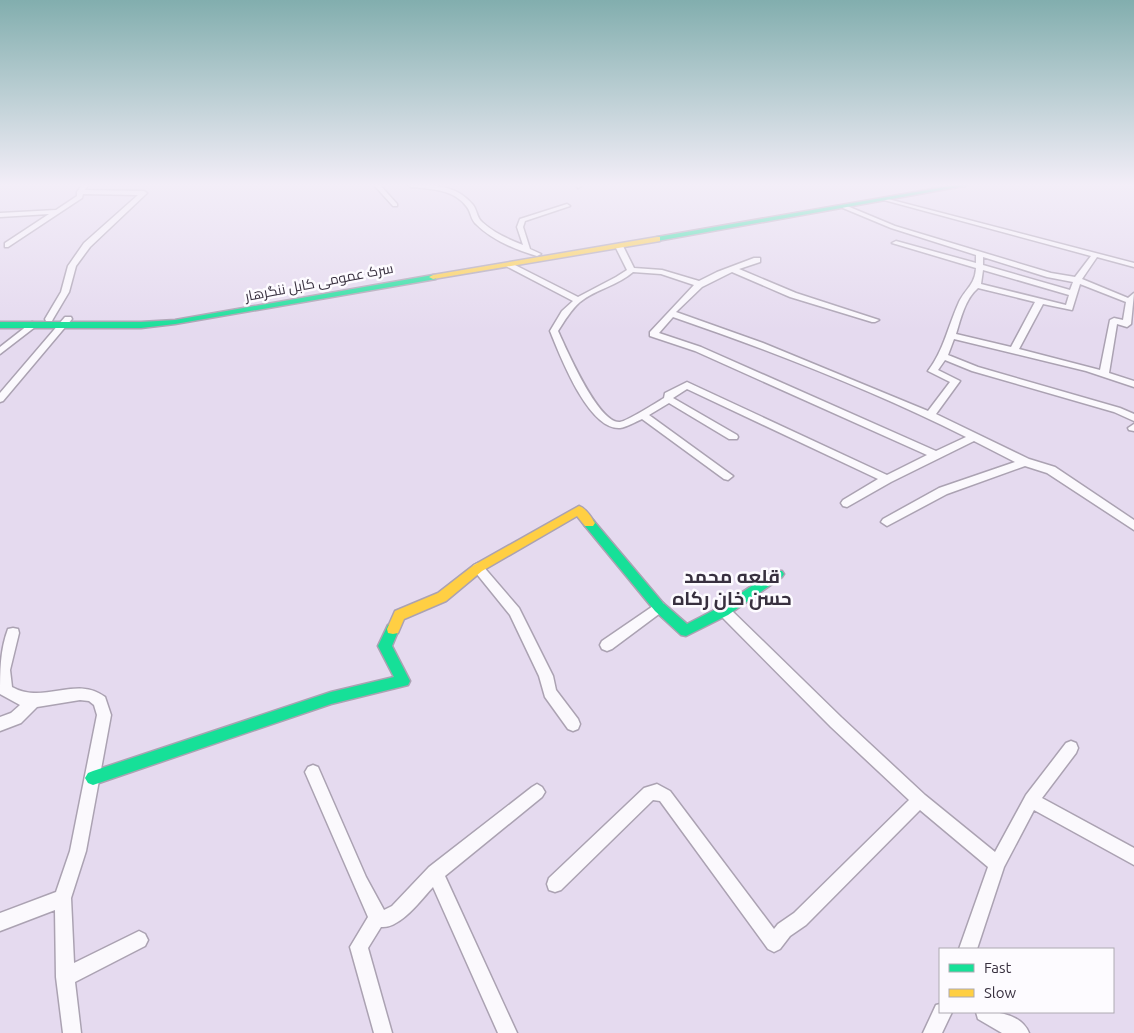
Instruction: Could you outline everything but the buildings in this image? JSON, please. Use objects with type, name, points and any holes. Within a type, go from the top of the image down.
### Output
[{"type":"main road","name":"سرک عمومی کابل ننگرهار","points":[[0,326],[32,326],[65,322],[178,315],[657,233]]},
{"type":"main road","name":"سرک عمومی کابل ننگرهار","points":[[0,318],[49,319],[65,322],[175,322],[474,269],[508,265],[691,233]]},
{"type":"main road","points":[[93,778],[331,698],[403,681],[385,646],[399,615],[423,608],[465,582],[478,568],[579,510],[658,607],[686,631],[724,611],[778,574]]},
{"type":"street","points":[[8,245],[24,233]]},
{"type":"street","points":[[49,319],[65,292],[72,266],[87,246],[101,233]]},
{"type":"street","points":[[492,233],[499,238],[527,248],[537,254]]},
{"type":"street","points":[[522,233],[527,248]]},
{"type":"street","points":[[912,233],[980,255],[1050,275],[1076,280],[1132,298],[1127,324],[1114,320],[1104,374]]},
{"type":"street","points":[[1015,233],[1134,264]]},
{"type":"street","points":[[896,243],[1072,293]]},
{"type":"street","points":[[619,246],[631,270]]},
{"type":"street","points":[[976,285],[1069,308],[1076,280],[1096,254]]},
{"type":"street","points":[[930,415],[955,381],[933,371],[944,357],[969,292],[979,279],[980,255]]},
{"type":"street","points":[[757,260],[700,284],[686,296],[673,314],[653,334],[698,349],[936,455]]},
{"type":"street","points":[[508,265],[578,300]]},
{"type":"street","points":[[734,269],[793,295],[875,320]]},
{"type":"street","points":[[669,399],[625,424],[617,426],[611,424],[585,398],[554,331],[565,313],[578,300],[596,289],[622,278],[631,270],[662,272],[700,284]]},
{"type":"street","points":[[1014,350],[1040,301]]},
{"type":"street","points":[[673,314],[760,345],[930,415],[1025,462],[1051,470],[1134,526]]},
{"type":"street","points":[[0,399],[65,322]]},
{"type":"street","points":[[0,351],[32,326]]},
{"type":"street","points":[[953,336],[1014,350],[1134,384]]},
{"type":"street","points":[[944,357],[975,369],[1117,410],[1134,424]]},
{"type":"street","points":[[669,399],[668,395],[687,385],[887,479]]},
{"type":"street","points":[[669,399],[733,436]]},
{"type":"street","points":[[641,414],[728,476]]},
{"type":"street","points":[[846,503],[887,479],[974,437]]},
{"type":"street","points":[[887,522],[943,491],[1025,462]]},
{"type":"street","points":[[478,568],[515,612],[546,676],[550,693],[573,724]]},
{"type":"street","points":[[607,645],[658,607]]},
{"type":"street","points":[[724,611],[829,715],[920,800],[997,864]]},
{"type":"street","points":[[13,633],[3,670],[5,690],[13,696],[32,702],[85,692],[97,696],[103,703],[104,715],[93,778],[78,851],[63,898],[65,977],[72,1033]]},
{"type":"street","points":[[0,724],[16,718],[32,702]]},
{"type":"street","points":[[968,948],[997,864],[1031,800],[1071,748]]},
{"type":"street","points":[[312,772],[377,918]]},
{"type":"street","points":[[377,918],[385,919],[398,912],[435,873],[537,792]]},
{"type":"street","points":[[555,884],[650,793],[657,792],[665,796],[774,943],[784,930],[800,918],[920,800]]},
{"type":"street","points":[[1031,800],[1134,857]]},
{"type":"street","points":[[435,873],[508,1033]]},
{"type":"street","points":[[0,922],[63,898]]},
{"type":"street","points":[[377,918],[359,947],[383,1033]]},
{"type":"street","points":[[65,977],[138,940]]},
{"type":"street","points":[[932,1033],[942,1013]]},
{"type":"street","points":[[987,1013],[1020,1033]]},
{"type":"traffic: fast","points":[[657,239],[690,233]]},
{"type":"traffic: fast","points":[[0,325],[141,325],[175,322],[433,277]]},
{"type":"traffic: fast","points":[[589,523],[659,607],[686,631],[724,611],[778,574]]},
{"type":"traffic: fast","points":[[93,778],[331,698],[403,681],[385,646],[393,629]]},
{"type":"traffic: slow","points":[[433,277],[657,239]]},
{"type":"traffic: slow","points":[[393,629],[399,615],[442,597],[478,568],[579,510],[589,523]]},
{"type":"district","name":"قلعه محمد حسن خان رکاه","points":[[732,587]]}]
